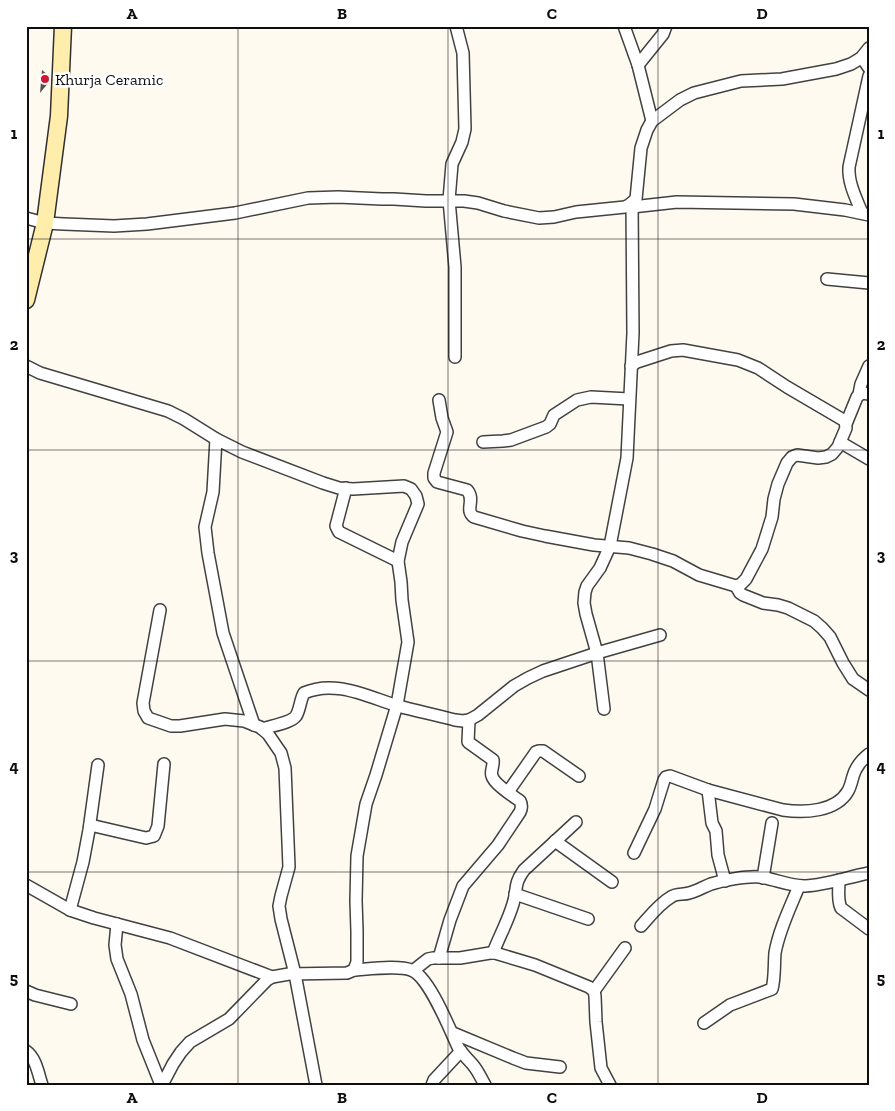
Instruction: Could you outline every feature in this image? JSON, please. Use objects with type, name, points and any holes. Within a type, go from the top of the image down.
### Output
[{"type":"street","points":[[26,300],[45,223],[59,116],[64,26]]},
{"type":"street","points":[[455,357],[455,267],[449,200],[452,164],[462,142],[465,129],[463,53],[456,26]]},
{"type":"street","points":[[624,26],[638,65],[652,121]]},
{"type":"street","points":[[638,65],[666,26]]},
{"type":"street","points":[[604,709],[597,653],[584,603],[587,586],[603,563],[610,546],[627,458],[633,332],[632,205],[636,199],[641,148],[646,130],[652,121],[680,100],[694,93],[741,81],[782,79],[821,73],[850,64],[867,64],[869,48]]},
{"type":"street","points":[[865,214],[848,175],[848,167],[869,76]]},
{"type":"street","points":[[26,218],[45,223],[114,226],[235,213],[308,198],[338,197],[382,200],[394,198],[449,200],[478,204],[539,218],[632,205],[677,202],[794,204],[865,214]]},
{"type":"street","points":[[827,279],[869,283]]},
{"type":"street","points":[[631,366],[637,362],[671,351],[683,350],[738,360],[758,368],[795,392],[840,417],[846,424]]},
{"type":"street","points":[[26,366],[40,373],[168,411],[184,418],[216,439],[256,458],[323,483],[353,490],[404,486],[411,489],[416,496],[418,504],[402,542],[398,561],[408,642],[397,706],[366,804],[357,856],[356,901],[358,931],[357,962],[354,970]]},
{"type":"street","points":[[439,400],[446,432],[434,478],[437,482],[467,490],[470,493],[470,516],[522,531],[594,545],[629,548],[659,556],[699,575],[736,586],[742,584],[746,579],[762,549],[772,517],[778,484],[788,463],[792,457],[797,455],[818,458],[826,457],[832,454],[838,447],[857,397],[864,394],[861,384],[869,366]]},
{"type":"street","points":[[483,442],[503,442],[546,427],[550,424],[554,415],[577,400],[591,397],[629,399]]},
{"type":"street","points":[[216,439],[213,492],[205,527],[208,553],[223,632],[258,727]]},
{"type":"street","points":[[840,442],[869,459]]},
{"type":"street","points":[[346,488],[336,526],[339,532],[398,561]]},
{"type":"street","points":[[736,586],[743,595],[763,603],[778,604],[788,608],[822,628],[830,637],[853,679],[869,690]]},
{"type":"street","points":[[160,610],[143,704],[148,718],[171,726],[225,720],[244,721],[268,734],[282,754],[285,768],[289,867],[279,906],[295,974],[316,1085]]},
{"type":"street","points":[[258,727],[295,718],[304,693],[327,687],[346,690],[397,706],[463,722],[478,715],[514,686],[528,678],[597,653],[660,635]]},
{"type":"street","points":[[439,958],[450,920],[463,886],[498,845],[520,812],[522,804],[495,782],[491,774],[494,765],[493,760],[468,742],[469,720]]},
{"type":"street","points":[[508,792],[536,752],[539,751],[543,751],[579,776]]},
{"type":"street","points":[[634,853],[655,809],[666,777],[670,776],[708,790],[783,810],[803,811],[821,809],[834,804],[847,792],[856,769],[869,754]]},
{"type":"street","points":[[90,825],[146,838],[154,836],[158,826],[164,764]]},
{"type":"street","points":[[70,910],[83,862],[98,765]]},
{"type":"street","points":[[708,790],[712,823],[716,831],[718,855],[725,881]]},
{"type":"street","points":[[493,953],[513,904],[516,883],[519,877],[524,870],[576,822]]},
{"type":"street","points":[[763,878],[772,823]]},
{"type":"street","points":[[555,841],[612,882]]},
{"type":"street","points":[[641,926],[664,901],[672,896],[688,893],[711,884],[752,877],[800,886],[821,884],[869,873]]},
{"type":"street","points":[[839,880],[839,904],[841,908],[869,929]]},
{"type":"street","points":[[26,885],[70,910],[170,938],[272,977]]},
{"type":"street","points":[[704,1023],[730,1005],[772,989],[778,941],[783,923],[800,886]]},
{"type":"street","points":[[515,894],[588,919]]},
{"type":"street","points":[[117,924],[117,959],[131,994],[143,1040],[161,1085]]},
{"type":"street","points":[[594,991],[625,948]]},
{"type":"street","points":[[414,970],[428,959],[460,958],[493,953],[535,965],[589,987],[594,991],[595,996],[601,1068],[610,1085]]},
{"type":"street","points":[[161,1085],[181,1052],[190,1042],[229,1019],[266,980],[272,977],[295,974],[347,973],[354,970],[401,967],[414,970],[424,980],[461,1051],[479,1072],[484,1085]]},
{"type":"street","points":[[26,991],[71,1004]]},
{"type":"street","points":[[453,1033],[520,1060],[560,1067]]},
{"type":"street","points":[[26,1050],[34,1061],[42,1085]]},
{"type":"street","points":[[432,1085],[434,1080],[461,1051]]},
{"type":"building","name":"Khurja Ceramic","points":[[42,70],[49,76],[49,82],[40,93]]},
{"type":"place","name":"Khurja Ceramic","points":[[45,79]]}]
